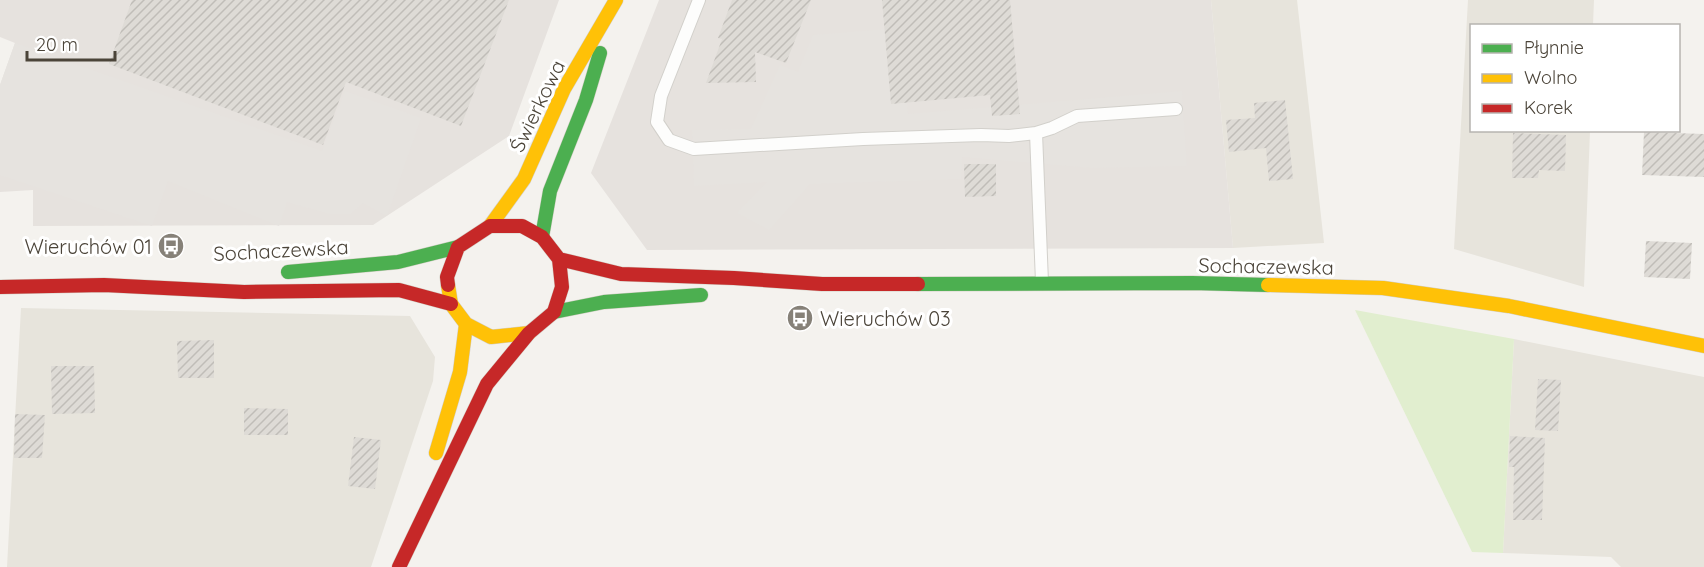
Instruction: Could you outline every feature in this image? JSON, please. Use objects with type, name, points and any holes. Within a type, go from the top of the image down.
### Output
[{"type":"street","name":"Świerkowa","points":[[490,226],[524,179],[564,89],[616,0]]},
{"type":"street","name":"Świerkowa","points":[[542,237],[550,191],[586,100],[616,0]]},
{"type":"street","points":[[529,333],[491,337],[466,324],[451,304],[447,277],[458,247],[490,226],[522,226],[542,237],[559,259],[562,288],[554,312]]},
{"type":"street","name":"Sochaczewska","points":[[273,273],[398,262],[458,247]]},
{"type":"street","name":"Sochaczewska","points":[[559,259],[621,274],[822,284],[1192,283],[1383,288],[1509,306],[1704,346]]},
{"type":"street","name":"Sochaczewska","points":[[105,285],[167,275]]},
{"type":"street","name":"Sochaczewska","points":[[740,292],[822,284]]},
{"type":"street","name":"Sochaczewska","points":[[0,287],[105,285],[244,292],[399,290],[451,304]]},
{"type":"street","points":[[399,567],[488,384],[529,333],[554,312],[604,302],[717,294]]},
{"type":"street","points":[[406,550],[460,372],[466,324]]},
{"type":"lane","points":[[699,0],[661,96],[657,122],[669,140],[694,149],[863,139],[1009,136],[1036,133],[1077,116],[1176,109]]},
{"type":"lane","points":[[1036,133],[1042,283]]},
{"type":"shaded area","points":[[0,0],[559,0],[509,136],[373,225],[33,226],[33,190],[0,192],[0,85],[15,43],[0,37]]},
{"type":"shaded area","points":[[659,0],[1211,0],[1233,248],[647,250],[591,173]]},
{"type":"shaded area","points":[[1211,0],[1297,0],[1324,243],[1233,248]]},
{"type":"shaded area","points":[[1468,0],[1594,0],[1593,24],[1470,24],[1470,132],[1590,132],[1584,287],[1454,249]]},
{"type":"shaded area","points":[[900,28],[908,114],[1182,91],[1187,166],[1092,168],[962,157],[961,179],[810,184],[769,230],[737,213],[767,182],[694,186],[692,130],[751,129],[780,65],[798,72],[813,35]]},
{"type":"shaded area","points":[[15,43],[322,151],[345,91],[421,118],[387,216],[363,203],[350,214],[330,214],[287,202],[279,226],[168,181],[152,226],[0,175],[0,85]]},
{"type":"shaded area","points":[[21,308],[410,316],[435,357],[433,381],[371,567],[7,567]]},
{"type":"shaded area","points":[[1514,339],[1704,377],[1704,567],[1621,567],[1611,557],[1503,553]]},
{"type":"green space","points":[[1355,310],[1514,339],[1503,553],[1472,552]]},
{"type":"building","points":[[132,0],[509,0],[461,126],[346,82],[323,145],[109,64]]},
{"type":"building","points":[[732,0],[811,0],[786,63],[755,52],[756,82],[706,83],[722,39],[718,38]]},
{"type":"building","points":[[882,0],[1010,0],[1020,114],[992,116],[990,95],[891,104]]},
{"type":"building","points":[[1285,100],[1293,179],[1269,181],[1266,148],[1229,152],[1226,120],[1255,118],[1254,103]]},
{"type":"building","points":[[1644,132],[1704,134],[1704,177],[1642,175]]},
{"type":"building","points":[[1513,133],[1566,135],[1565,171],[1539,170],[1538,178],[1512,178]]},
{"type":"building","points":[[964,164],[996,164],[996,196],[965,197]]},
{"type":"building","points":[[1646,241],[1692,243],[1690,279],[1644,277]]},
{"type":"building","points":[[214,340],[214,378],[178,378],[177,341]]},
{"type":"building","points":[[51,366],[94,366],[95,413],[52,414]]},
{"type":"building","points":[[1538,379],[1561,380],[1558,431],[1535,430]]},
{"type":"building","points":[[244,408],[288,409],[288,435],[244,435]]},
{"type":"building","points":[[15,414],[45,415],[42,458],[14,458]]},
{"type":"building","points":[[1510,436],[1545,438],[1542,520],[1513,520],[1514,467],[1509,467]]},
{"type":"building","points":[[354,437],[381,440],[375,489],[348,486]]},
{"type":"traffic: fast","points":[[542,237],[550,191],[586,100],[600,53]]},
{"type":"traffic: fast","points":[[288,272],[398,262],[458,247]]},
{"type":"traffic: fast","points":[[918,284],[1268,285]]},
{"type":"traffic: fast","points":[[554,312],[604,302],[701,295]]},
{"type":"traffic: slow","points":[[490,226],[524,179],[564,89],[616,0]]},
{"type":"traffic: slow","points":[[448,285],[451,304],[466,324],[491,337],[529,333]]},
{"type":"traffic: slow","points":[[1268,285],[1383,288],[1509,306],[1704,346]]},
{"type":"traffic: slow","points":[[436,453],[460,372],[466,324]]},
{"type":"traffic: jam","points":[[399,567],[487,384],[529,333],[554,312],[562,287],[559,259],[542,237],[522,226],[490,226],[458,247],[447,277],[448,285]]},
{"type":"traffic: jam","points":[[559,259],[621,274],[822,284],[918,284]]},
{"type":"traffic: jam","points":[[0,287],[104,285],[244,292],[399,290],[451,304]]},
{"type":"place","name":"Wieruchów 01","points":[[171,246]]},
{"type":"place","name":"Wieruchów 03","points":[[800,318]]}]
